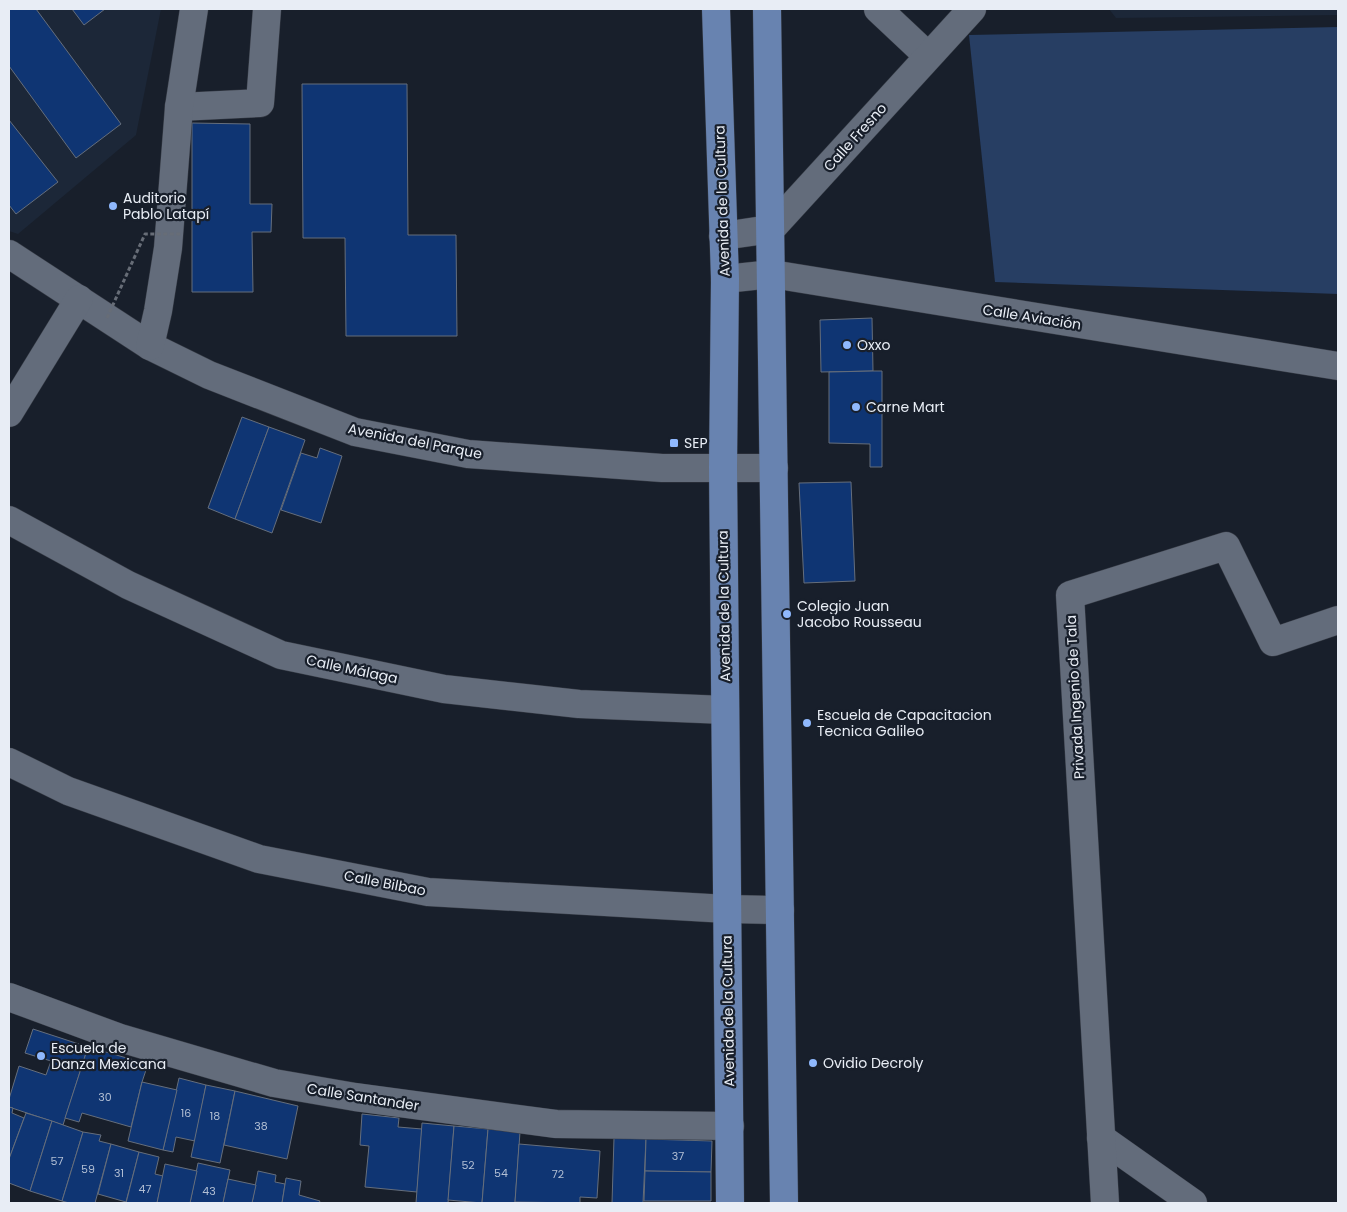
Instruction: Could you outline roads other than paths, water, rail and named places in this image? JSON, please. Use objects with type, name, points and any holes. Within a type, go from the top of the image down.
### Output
[{"type":"main road","name":"Avenida de la Cultura","points":[[716,9],[722,236],[725,279],[723,467],[730,1203]]},
{"type":"main road","points":[[767,9],[784,1203]]},
{"type":"street","points":[[150,346],[158,311],[168,248],[179,107],[194,9]]},
{"type":"street","points":[[179,107],[260,103],[268,9]]},
{"type":"street","points":[[878,9],[928,56]]},
{"type":"street","name":"Calle Fresno","points":[[771,229],[972,9]]},
{"type":"street","points":[[722,236],[771,229]]},
{"type":"street","name":"Avenida del Parque","points":[[9,254],[150,346],[209,375],[355,432],[468,454],[662,468],[774,468]]},
{"type":"street","name":"Calle Aviación","points":[[725,279],[772,274],[1338,366]]},
{"type":"street","points":[[9,413],[79,299]]},
{"type":"street","name":"Calle Málaga","points":[[9,520],[128,585],[281,654],[444,688],[580,704],[725,710]]},
{"type":"street","name":"Privada Ingenio de Tala","points":[[1105,1203],[1070,594],[1226,546],[1273,642],[1338,620]]},
{"type":"street","name":"Calle Bilbao","points":[[9,762],[68,791],[259,859],[428,892],[727,909],[780,910]]},
{"type":"street","name":"Calle Santander","points":[[9,998],[120,1038],[274,1083],[355,1097],[556,1124],[730,1126]]},
{"type":"street","points":[[1101,1138],[1193,1203]]},
{"type":"place","name":"Auditorio Pablo Latapí","points":[[113,206]]},
{"type":"place","name":"Oxxo","points":[[847,345]]},
{"type":"place","name":"Carne Mart","points":[[856,407]]},
{"type":"place","name":"SEP","points":[[674,443]]},
{"type":"place","name":"Colegio Juan Jacobo Rousseau","points":[[787,614]]},
{"type":"place","name":"Escuela de Capacitacion Tecnica Galileo","points":[[807,723]]},
{"type":"place","name":"Escuela de Danza Mexicana","points":[[41,1056]]},
{"type":"place","name":"Ovidio Decroly","points":[[813,1063]]}]
